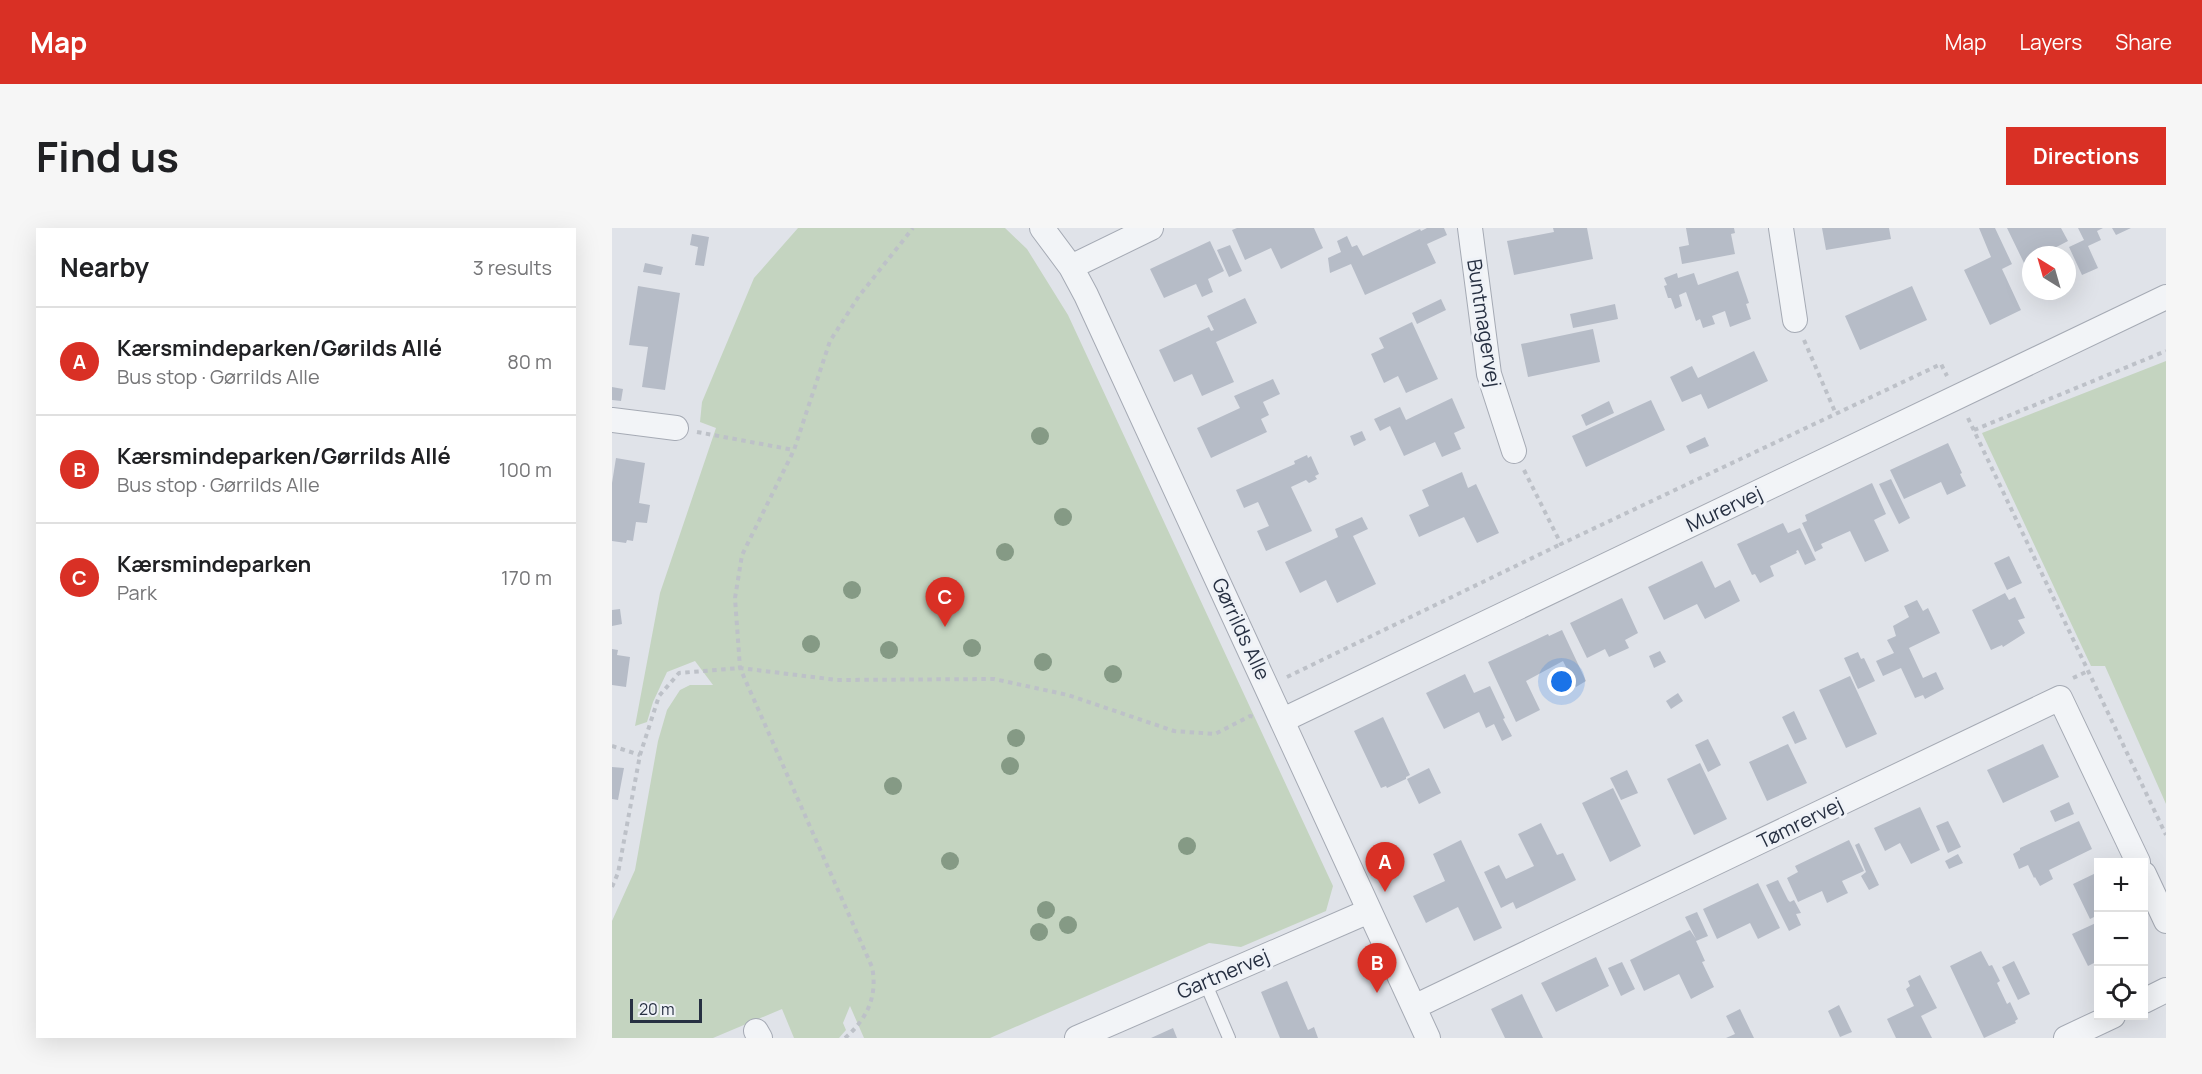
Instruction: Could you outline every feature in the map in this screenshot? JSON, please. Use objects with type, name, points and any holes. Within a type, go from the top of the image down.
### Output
[{"type":"street","name":"Gørrilds Alle","points":[[1042,228],[1071,267],[1086,295],[1268,686],[1428,1038]]},
{"type":"street","points":[[1071,267],[1152,228]]},
{"type":"street","name":"Buntmagervej","points":[[1470,228],[1489,374],[1514,451]]},
{"type":"street","points":[[1781,228],[1795,320]]},
{"type":"street","name":"Murervej","points":[[1282,720],[2166,297]]},
{"type":"street","points":[[612,420],[676,428]]},
{"type":"street","name":"Tømrervej","points":[[1414,1007],[2060,699],[2136,858]]},
{"type":"street","points":[[2148,883],[2166,921]]},
{"type":"street","name":"Gartnervej","points":[[1077,1038],[1369,911]]},
{"type":"street","points":[[2148,999],[2166,990]]},
{"type":"street","points":[[2066,1038],[2104,1020]]},
{"type":"lane","points":[[1205,982],[1229,1038]]},
{"type":"path","points":[[845,1038],[870,1006],[875,985],[872,967],[740,668],[735,598],[742,555],[794,450],[830,341],[859,296],[914,228]]},
{"type":"path","points":[[1795,320],[1836,414]]},
{"type":"path","points":[[1974,430],[2166,351]]},
{"type":"path","points":[[1268,686],[1941,364],[2166,835]]},
{"type":"path","points":[[676,428],[794,450]]},
{"type":"path","points":[[1514,451],[1561,544]]},
{"type":"path","points":[[612,886],[618,873],[640,755],[659,696],[679,673],[740,668],[837,680],[994,679],[1068,695],[1174,731],[1215,734],[1251,716],[1282,720]]},
{"type":"path","points":[[612,746],[640,755]]},
{"type":"green space","points":[[798,228],[1005,228],[1027,249],[1068,315],[1333,886],[1326,911],[1241,947],[1209,943],[990,1038],[864,1038],[850,1006],[843,1023],[846,1030],[839,1038],[794,1038],[782,1009],[713,1038],[612,1038],[612,921],[635,870],[658,741],[667,710],[680,690],[690,685],[713,685],[695,661],[667,672],[653,702],[647,722],[635,726],[660,593],[716,428],[700,422],[702,402],[754,278]]},
{"type":"green space","points":[[2166,361],[2166,804],[2105,666],[2091,666],[1982,433]]},
{"type":"building","points":[[1237,228],[1314,228],[1323,248],[1281,269],[1271,248],[1245,260],[1232,230]]},
{"type":"building","points":[[1427,228],[1444,228],[1447,235],[1427,244],[1436,263],[1365,295],[1351,264],[1330,273],[1328,258],[1341,252],[1337,241],[1347,236],[1352,247],[1357,245],[1363,256],[1420,229],[1421,231]]},
{"type":"building","points":[[1553,228],[1587,228],[1593,259],[1514,275],[1507,241],[1554,232]]},
{"type":"building","points":[[1686,228],[1734,228],[1735,233],[1731,234],[1735,254],[1682,264],[1679,247],[1689,245]]},
{"type":"building","points":[[1822,228],[1889,228],[1891,239],[1826,250]]},
{"type":"building","points":[[1979,228],[1995,228],[2012,264],[2002,269],[2021,310],[1990,325],[1964,270],[1991,257]]},
{"type":"building","points":[[2007,228],[2061,228],[2068,241],[2058,246],[2022,246],[2022,259]]},
{"type":"building","points":[[2078,228],[2103,228],[2097,231],[2101,240],[2088,246],[2098,268],[2082,275],[2076,262],[2076,246],[2071,246],[2084,240]]},
{"type":"building","points":[[2112,228],[2131,228],[2116,235]]},
{"type":"building","points":[[692,234],[709,237],[704,266],[695,265],[698,247],[690,245]]},
{"type":"building","points":[[1210,241],[1224,271],[1208,279],[1213,292],[1202,297],[1196,284],[1164,298],[1150,269]]},
{"type":"building","points":[[1230,245],[1242,271],[1229,277],[1217,250]]},
{"type":"building","points":[[645,263],[663,267],[661,275],[643,272]]},
{"type":"building","points":[[1738,271],[1749,303],[1746,304],[1751,319],[1730,327],[1725,311],[1712,316],[1715,324],[1703,328],[1700,319],[1696,321],[1686,292],[1679,295],[1682,306],[1675,309],[1664,286],[1667,285],[1664,278],[1677,273],[1678,278],[1694,273],[1698,285]]},
{"type":"building","points":[[638,286],[680,293],[665,390],[642,387],[648,347],[629,345]]},
{"type":"building","points":[[1912,286],[1927,320],[1860,350],[1845,316]]},
{"type":"building","points":[[1245,298],[1257,323],[1216,342],[1234,382],[1202,396],[1192,374],[1174,382],[1159,350],[1209,327],[1211,331],[1214,330],[1207,316]]},
{"type":"building","points":[[1441,299],[1446,310],[1417,324],[1412,313]]},
{"type":"building","points":[[1615,304],[1618,319],[1573,328],[1570,314]]},
{"type":"building","points":[[1412,322],[1438,379],[1406,393],[1398,376],[1384,383],[1371,354],[1384,348],[1379,338]]},
{"type":"building","points":[[1593,329],[1600,362],[1528,377],[1521,344]]},
{"type":"building","points":[[1754,351],[1768,381],[1708,409],[1701,394],[1682,402],[1670,377],[1692,366],[1698,378]]},
{"type":"building","points":[[1273,379],[1280,394],[1263,402],[1269,415],[1261,419],[1267,432],[1211,458],[1197,428],[1240,408],[1234,396]]},
{"type":"building","points":[[612,387],[623,389],[621,401],[612,400]]},
{"type":"building","points":[[1452,398],[1465,428],[1454,433],[1461,449],[1442,457],[1435,442],[1404,456],[1390,426],[1380,431],[1374,419],[1400,407],[1406,420]]},
{"type":"building","points":[[1651,400],[1665,430],[1586,467],[1572,436]]},
{"type":"building","points":[[1609,401],[1614,413],[1586,426],[1581,415]]},
{"type":"building","points":[[1362,431],[1366,440],[1354,446],[1350,436]]},
{"type":"building","points":[[1705,437],[1709,446],[1690,454],[1686,446]]},
{"type":"building","points":[[1948,443],[1966,486],[1947,495],[1941,482],[1904,499],[1890,470]]},
{"type":"building","points":[[1307,455],[1308,458],[1311,456],[1319,474],[1315,476],[1317,479],[1309,483],[1306,480],[1291,487],[1312,531],[1266,551],[1257,531],[1269,526],[1258,502],[1244,508],[1236,490],[1295,464],[1294,461]]},
{"type":"building","points":[[616,458],[645,463],[639,503],[650,505],[647,523],[636,522],[633,541],[627,540],[626,543],[612,541],[612,483]]},
{"type":"building","points":[[1462,472],[1468,488],[1476,484],[1499,533],[1477,543],[1464,517],[1419,537],[1409,515],[1429,506],[1422,490]]},
{"type":"building","points":[[1891,479],[1910,518],[1899,524],[1879,484]]},
{"type":"building","points":[[1872,483],[1886,514],[1874,520],[1889,551],[1865,562],[1850,531],[1821,544],[1823,548],[1815,552],[1802,523],[1807,521],[1805,515]]},
{"type":"building","points":[[1362,517],[1368,529],[1353,536],[1376,584],[1337,603],[1326,580],[1300,593],[1285,562],[1338,537],[1335,529]]},
{"type":"building","points":[[1783,523],[1788,533],[1800,528],[1816,560],[1805,565],[1798,550],[1797,553],[1770,566],[1774,576],[1760,583],[1755,574],[1752,575],[1737,544]]},
{"type":"building","points":[[2009,556],[2022,583],[2007,590],[1994,563]]},
{"type":"building","points":[[1702,561],[1715,588],[1730,580],[1740,601],[1705,619],[1697,604],[1664,620],[1648,587]]},
{"type":"building","points":[[2005,593],[2009,600],[2015,597],[2025,618],[2018,620],[2025,633],[2003,647],[2002,645],[1991,650],[1972,610]]},
{"type":"building","points":[[1622,598],[1638,633],[1625,640],[1629,648],[1609,657],[1605,649],[1587,658],[1570,623]]},
{"type":"building","points":[[1917,600],[1923,611],[1928,608],[1940,633],[1909,648],[1923,678],[1936,672],[1944,689],[1925,699],[1923,695],[1915,698],[1901,668],[1883,676],[1876,661],[1894,653],[1887,640],[1896,636],[1893,626],[1909,617],[1904,606]]},
{"type":"building","points":[[620,609],[622,624],[612,626],[612,610]]},
{"type":"building","points":[[1562,630],[1586,681],[1576,687],[1563,661],[1526,681],[1540,710],[1516,722],[1488,662],[1548,634],[1549,636]]},
{"type":"building","points":[[612,649],[618,650],[617,655],[630,657],[626,687],[612,685]]},
{"type":"building","points":[[1660,651],[1666,662],[1654,668],[1649,656]]},
{"type":"building","points":[[1858,652],[1861,659],[1864,658],[1875,681],[1858,689],[1844,658]]},
{"type":"building","points":[[1465,674],[1474,693],[1490,686],[1512,736],[1502,741],[1494,724],[1486,728],[1479,712],[1444,729],[1426,693]]},
{"type":"building","points":[[1850,676],[1877,734],[1846,748],[1819,690]]},
{"type":"building","points":[[1678,693],[1683,701],[1671,709],[1666,701]]},
{"type":"building","points":[[1794,711],[1807,739],[1795,744],[1782,717]]},
{"type":"building","points":[[1383,717],[1410,775],[1387,788],[1386,786],[1381,788],[1354,731]]},
{"type":"building","points":[[1708,739],[1721,765],[1708,772],[1695,745]]},
{"type":"building","points":[[1788,744],[1807,783],[1767,801],[1749,762]]},
{"type":"building","points":[[2043,744],[2059,777],[2003,803],[1987,770]]},
{"type":"building","points":[[1700,763],[1727,819],[1694,835],[1667,779]]},
{"type":"building","points":[[612,767],[624,768],[618,800],[612,799]]},
{"type":"building","points":[[1429,768],[1441,793],[1419,804],[1407,779]]},
{"type":"building","points":[[1627,770],[1638,793],[1621,800],[1610,778]]},
{"type":"building","points":[[1613,788],[1641,846],[1610,862],[1582,803]]},
{"type":"building","points":[[2069,802],[2074,814],[2055,822],[2050,811]]},
{"type":"building","points":[[1920,807],[1940,850],[1911,864],[1900,843],[1885,851],[1874,828]]},
{"type":"building","points":[[1948,821],[1961,847],[1948,853],[1936,826]]},
{"type":"building","points":[[2079,821],[2092,849],[2049,870],[2053,879],[2040,886],[2028,865],[2019,869],[2013,854],[2020,848]]},
{"type":"building","points":[[1541,823],[1557,855],[1563,853],[1576,880],[1516,909],[1513,902],[1501,908],[1484,872],[1499,865],[1506,879],[1534,866],[1518,834]]},
{"type":"building","points":[[1461,840],[1502,928],[1474,941],[1458,907],[1426,923],[1413,896],[1445,881],[1433,854]]},
{"type":"building","points":[[1849,840],[1864,871],[1842,881],[1848,893],[1827,903],[1822,891],[1798,902],[1787,878],[1798,872],[1795,866]]},
{"type":"building","points":[[1859,843],[1879,885],[1869,890],[1861,876],[1866,872],[1855,845]]},
{"type":"building","points":[[1958,854],[1963,863],[1949,869],[1945,861]]},
{"type":"building","points":[[2094,874],[2094,917],[2090,919],[2073,884]]},
{"type":"building","points":[[1778,880],[1788,900],[1790,902],[1794,900],[1801,913],[1796,914],[1801,925],[1789,931],[1766,885]]},
{"type":"building","points":[[1758,883],[1780,928],[1758,939],[1750,923],[1717,939],[1703,909]]},
{"type":"building","points":[[1697,912],[1708,936],[1696,941],[1705,961],[1702,962],[1714,987],[1691,999],[1679,974],[1644,991],[1630,960],[1690,930],[1696,939],[1685,917]]},
{"type":"building","points":[[2094,924],[2094,963],[2088,966],[2072,934]]},
{"type":"building","points":[[1981,951],[1989,966],[1992,965],[2007,1004],[2010,1002],[2018,1019],[2016,1023],[1984,1038],[1950,966]]},
{"type":"building","points":[[1596,957],[1609,986],[1556,1012],[1541,983]]},
{"type":"building","points":[[2014,961],[2030,994],[2018,1000],[2002,967]]},
{"type":"building","points":[[1622,962],[1635,989],[1621,996],[1608,968]]},
{"type":"building","points":[[1920,975],[1937,1008],[1921,1016],[1932,1038],[1896,1038],[1887,1019],[1914,1006],[1906,989],[1910,986],[1908,981]]},
{"type":"building","points":[[1287,981],[1308,1030],[1314,1027],[1318,1038],[1280,1038],[1261,992]]},
{"type":"building","points":[[1522,994],[1543,1038],[1505,1038],[1491,1009]]},
{"type":"building","points":[[1839,1005],[1852,1032],[1840,1037],[1828,1011]]},
{"type":"building","points":[[1740,1009],[1754,1038],[1726,1038],[1735,1034],[1726,1016]]},
{"type":"building","points":[[1173,1028],[1177,1038],[1151,1038]]},
{"type":"place","name":"Kærsmindeparken","points":[[945,627]]},
{"type":"place","name":"Kærsmindeparken/Gørilds Allé","points":[[1385,892]]},
{"type":"place","name":"Kærsmindeparken/Gørrilds Allé","points":[[1377,993]]}]
